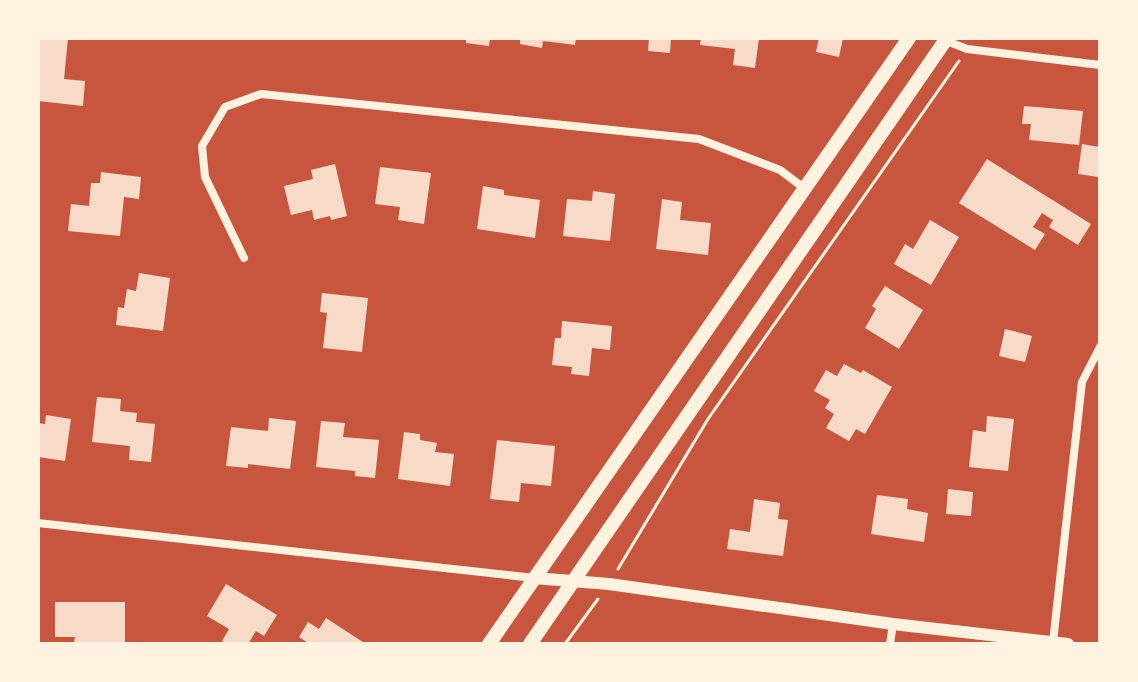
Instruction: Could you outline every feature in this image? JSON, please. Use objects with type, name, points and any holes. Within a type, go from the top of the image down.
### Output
[{"type":"main road","points":[[489,644],[909,38]]},
{"type":"main road","points":[[530,644],[944,39]]},
{"type":"street","points":[[944,39],[967,49],[1100,65]]},
{"type":"street","points":[[244,258],[205,177],[202,146],[225,107],[261,94],[699,139],[780,170],[804,188]]},
{"type":"street","points":[[1053,642],[1082,382],[1099,347]]},
{"type":"street","points":[[38,523],[609,584],[893,624],[1068,644]]},
{"type":"street","points":[[890,644],[893,624]]},
{"type":"path","points":[[565,644],[609,584],[708,419],[967,49]]},
{"type":"building","points":[[38,38],[68,38],[64,79],[85,81],[83,106],[38,101]]},
{"type":"building","points":[[466,38],[490,38],[489,46],[466,43]]},
{"type":"building","points":[[520,38],[576,38],[575,45],[543,41],[542,48],[520,44]]},
{"type":"building","points":[[649,38],[671,38],[670,53],[648,51]]},
{"type":"building","points":[[701,38],[759,38],[755,68],[733,65],[735,49],[700,45]]},
{"type":"building","points":[[819,38],[843,38],[839,57],[816,52]]},
{"type":"building","points":[[1024,106],[1083,111],[1079,145],[1029,140],[1031,124],[1022,124]]},
{"type":"building","points":[[1082,144],[1100,147],[1098,177],[1078,174]]},
{"type":"building","points":[[987,159],[1091,224],[1078,245],[1049,227],[1053,220],[1042,213],[1033,227],[1045,234],[1035,250],[959,203]]},
{"type":"building","points":[[335,164],[347,216],[314,220],[312,210],[291,215],[284,186],[313,179],[311,170]]},
{"type":"building","points":[[380,167],[431,173],[424,224],[398,220],[400,207],[375,204]]},
{"type":"building","points":[[101,172],[141,177],[139,199],[124,197],[120,236],[68,231],[71,204],[89,206],[91,183],[100,183]]},
{"type":"building","points":[[483,186],[504,190],[504,195],[540,200],[535,238],[477,229]]},
{"type":"building","points":[[593,191],[615,194],[610,241],[563,236],[567,199],[592,201]]},
{"type":"building","points":[[662,199],[682,202],[680,220],[711,223],[708,255],[656,249]]},
{"type":"building","points":[[930,220],[959,237],[931,285],[894,264],[905,244],[913,249]]},
{"type":"building","points":[[139,273],[170,278],[163,331],[116,325],[118,307],[124,308],[127,289],[136,291]]},
{"type":"building","points":[[885,286],[923,310],[899,349],[865,328],[876,309],[872,306]]},
{"type":"building","points":[[322,293],[368,298],[362,352],[323,348],[327,313],[320,312]]},
{"type":"building","points":[[562,321],[612,326],[610,350],[592,348],[589,376],[571,374],[572,367],[552,365],[555,338],[561,338]]},
{"type":"building","points":[[1005,329],[1032,336],[1025,362],[999,356]]},
{"type":"building","points":[[844,364],[861,373],[863,370],[892,387],[865,434],[856,429],[849,441],[826,428],[834,414],[825,408],[830,400],[814,391],[826,370],[837,376]]},
{"type":"building","points":[[97,397],[121,399],[120,411],[137,413],[136,422],[155,424],[151,462],[129,460],[130,446],[92,442]]},
{"type":"building","points":[[46,415],[71,419],[65,461],[38,457],[38,423],[45,424]]},
{"type":"building","points":[[987,416],[1014,419],[1008,471],[969,467],[973,430],[986,432]]},
{"type":"building","points":[[269,418],[296,421],[290,469],[248,464],[248,468],[226,466],[231,427],[268,431]]},
{"type":"building","points":[[321,421],[345,423],[343,437],[379,440],[375,478],[355,476],[355,471],[316,467]]},
{"type":"building","points":[[404,432],[420,434],[420,440],[437,443],[435,452],[454,454],[450,486],[398,479]]},
{"type":"building","points":[[497,440],[555,446],[551,486],[521,483],[519,502],[490,499]]},
{"type":"building","points":[[948,489],[973,492],[971,516],[946,514]]},
{"type":"building","points":[[877,495],[908,499],[907,509],[928,513],[924,542],[871,534]]},
{"type":"building","points":[[754,499],[780,503],[778,519],[788,520],[783,556],[727,549],[730,529],[750,532]]},
{"type":"building","points":[[226,584],[277,615],[264,636],[256,631],[248,644],[227,644],[222,641],[229,629],[207,616]]},
{"type":"building","points":[[55,602],[125,602],[125,644],[74,644],[75,637],[55,637]]},
{"type":"building","points":[[326,618],[366,644],[310,644],[299,637],[308,622],[319,629]]}]
